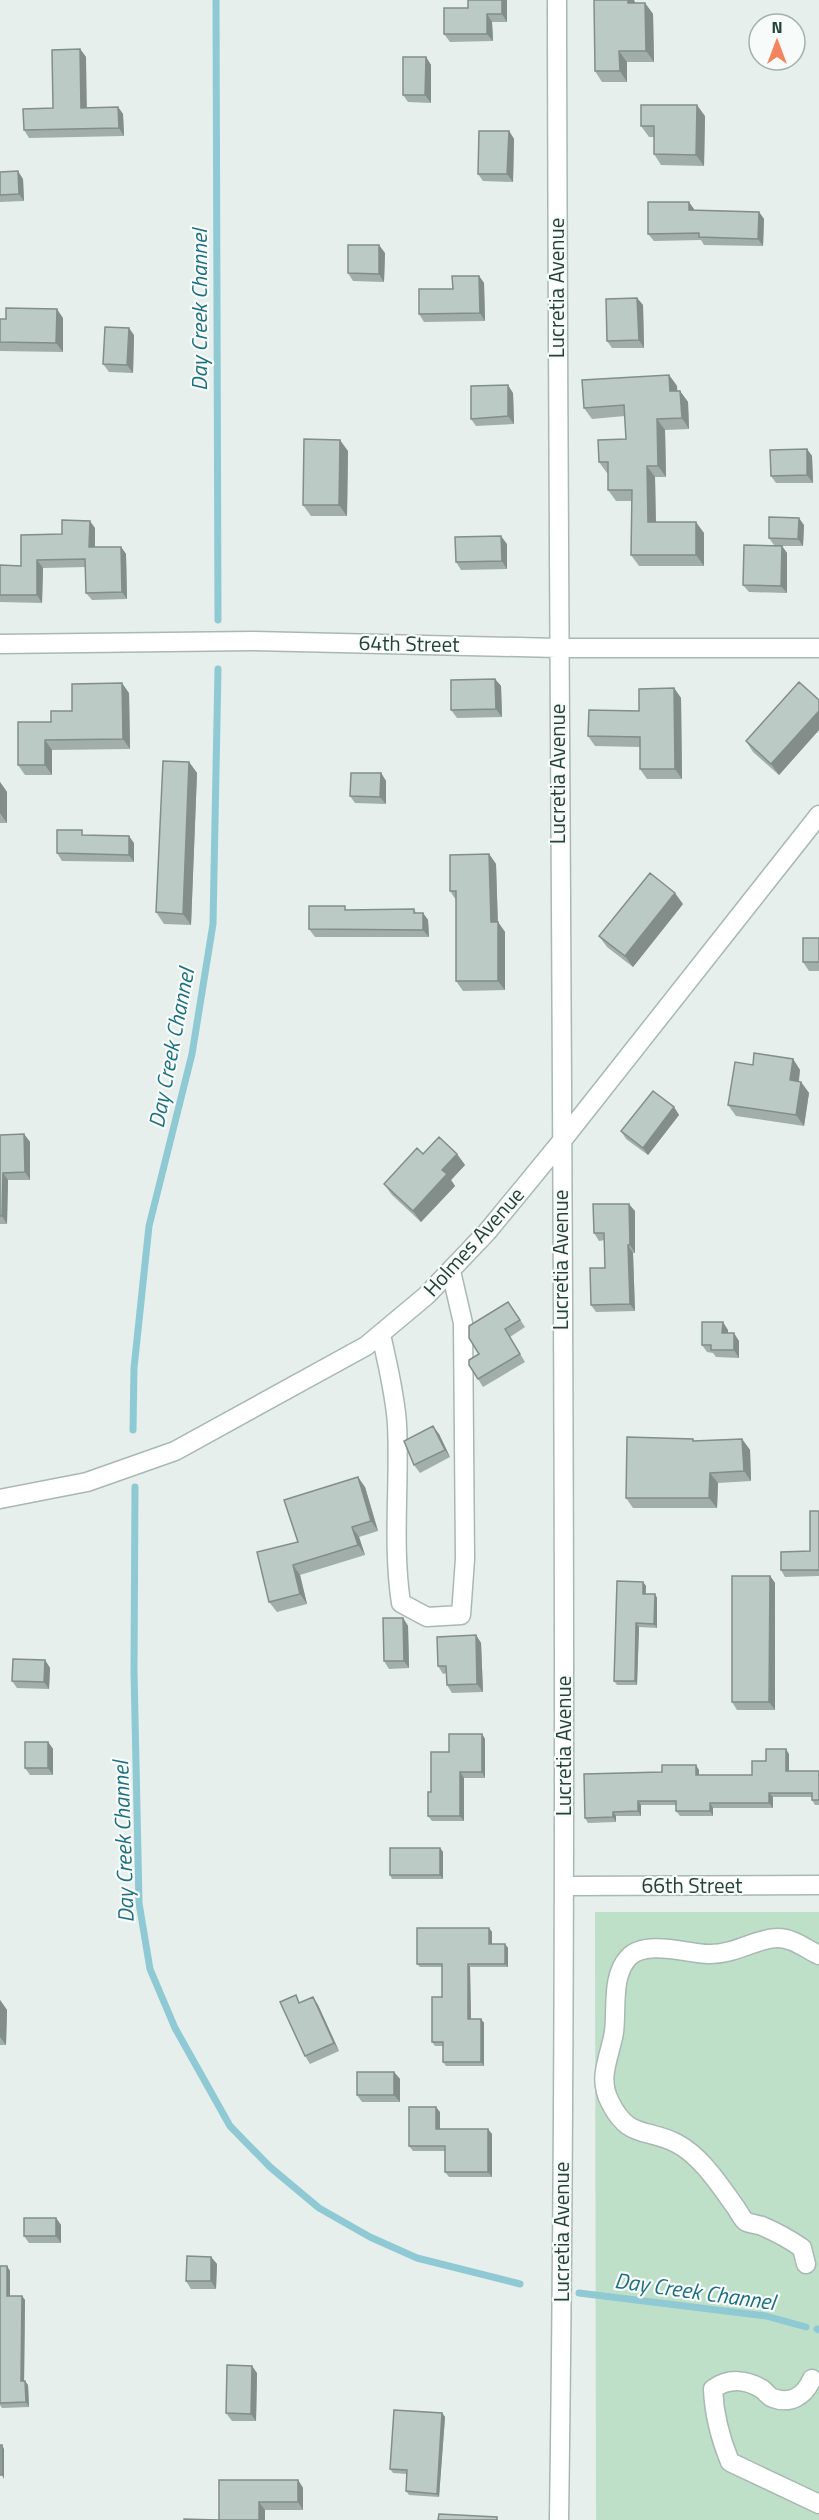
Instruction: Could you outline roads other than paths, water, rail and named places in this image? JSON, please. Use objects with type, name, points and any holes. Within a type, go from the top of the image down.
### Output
[{"type":"street","name":"Lucretia Avenue","points":[[556,0],[565,1886],[559,2520]]},
{"type":"street","name":"64th Street","points":[[0,644],[252,640],[558,648],[819,648]]},
{"type":"street","name":"Holmes Avenue","points":[[0,1499],[87,1482],[175,1451],[366,1346],[428,1295],[487,1232],[561,1142],[819,815]]},
{"type":"street","points":[[381,1334],[393,1388],[397,1423],[396,1573],[401,1603],[427,1617],[461,1615],[465,1558],[463,1323],[451,1271]]},
{"type":"street","name":"66th Street","points":[[565,1886],[819,1885]]},
{"type":"street","points":[[806,2264],[802,2247],[784,2236],[745,2221],[710,2173],[677,2143],[636,2131],[622,2121],[610,2102],[604,2084],[604,2068],[614,2030],[616,1991],[621,1971],[627,1958],[638,1951],[657,1949],[723,1953],[767,1938],[780,1938],[792,1940],[819,1955]]},
{"type":"street","points":[[819,2394],[815,2391],[812,2379],[807,2390],[793,2399],[772,2398],[762,2389],[743,2381],[730,2381],[712,2389],[716,2415],[730,2463],[819,2504]]},
{"type":"waterway","name":"Day Creek Channel","points":[[216,0],[218,620]]},
{"type":"waterway","name":"Day Creek Channel","points":[[133,1430],[134,1368],[149,1226],[192,1054],[213,924],[218,669]]},
{"type":"waterway","name":"Day Creek Channel","points":[[135,1487],[134,1671],[139,1903],[150,1969],[175,2028],[230,2126],[270,2167],[319,2208],[370,2237],[417,2258],[520,2284]]},
{"type":"waterway","name":"Day Creek Channel","points":[[579,2293],[766,2316],[806,2327]]}]
